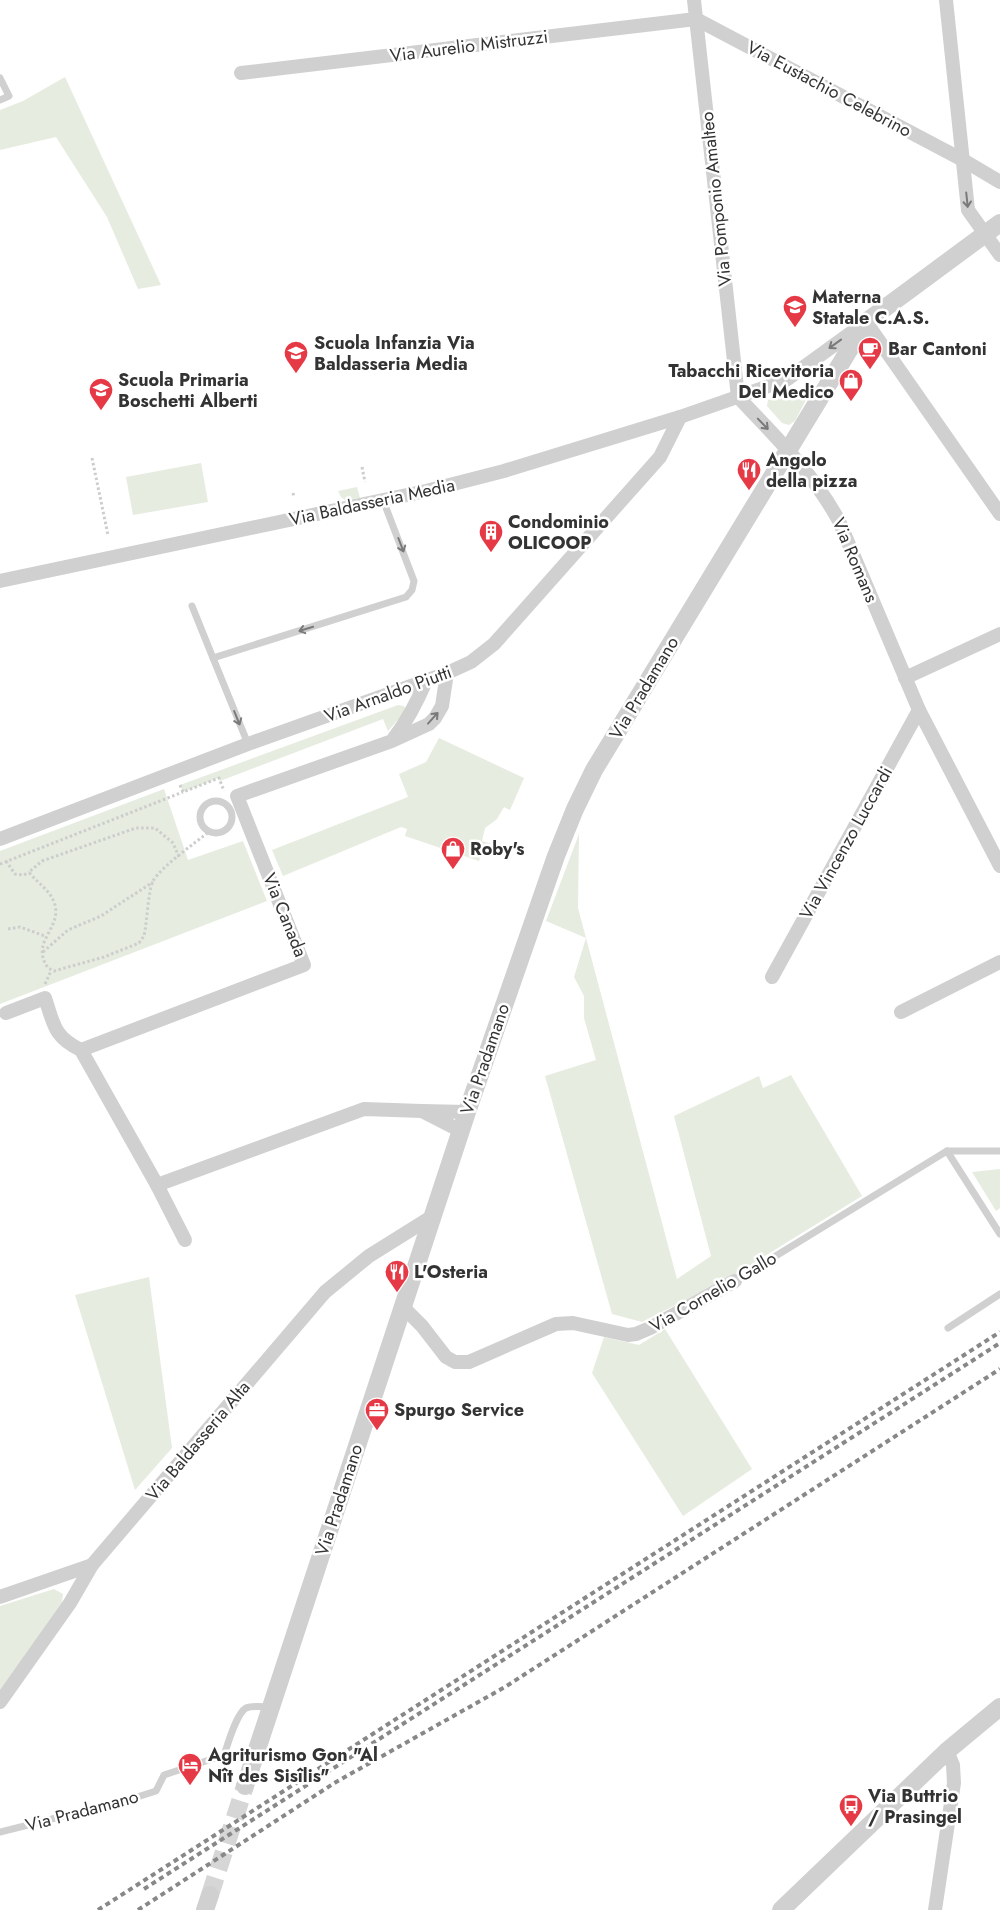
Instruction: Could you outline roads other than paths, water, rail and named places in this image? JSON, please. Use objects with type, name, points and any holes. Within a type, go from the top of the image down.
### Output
[{"type":"street","name":"Via Pomponio Amalteo","points":[[694,0],[738,398]]},
{"type":"street","points":[[946,0],[968,210],[1000,255]]},
{"type":"street","name":"Via Aurelio Mistruzzi","points":[[242,73],[696,18]]},
{"type":"street","name":"Via Eustachio Celebrino","points":[[696,18],[963,160],[1000,182]]},
{"type":"street","points":[[1000,222],[866,322],[1000,514]]},
{"type":"street","name":"Via Baldasseria Media","points":[[0,582],[482,477],[680,417],[786,380],[866,322]]},
{"type":"street","name":"Via Pradamano","points":[[246,1786],[467,1112],[556,856],[575,809],[594,770],[866,322]]},
{"type":"street","name":"Via Romans","points":[[738,398],[789,451],[825,495],[839,521],[920,710],[1000,866]]},
{"type":"street","name":"Via Arnaldo Piutti","points":[[0,839],[248,744],[426,681],[470,662],[494,644],[660,457],[680,417]]},
{"type":"street","points":[[905,678],[1000,634]]},
{"type":"street","points":[[230,799],[392,741],[429,724],[442,706],[447,673]]},
{"type":"street","points":[[392,741],[416,706],[426,681]]},
{"type":"street","name":"Via Vincenzo Luccardi","points":[[772,977],[920,710]]},
{"type":"street","name":"Via Canada","points":[[81,1050],[304,965],[230,799]]},
{"type":"street","points":[[901,1012],[1000,962]]},
{"type":"street","points":[[6,1013],[45,998],[54,1028],[66,1043],[81,1050],[157,1186],[184,1240]]},
{"type":"street","points":[[157,1186],[364,1109],[467,1112]]},
{"type":"street","points":[[422,1111],[461,1130]]},
{"type":"street","name":"Via Baldasseria Alta","points":[[0,1702],[70,1603],[92,1565],[325,1292],[369,1256],[433,1216]]},
{"type":"street","name":"Via Cornelio Gallo","points":[[403,1307],[422,1326],[446,1357],[455,1362],[469,1362],[556,1324],[573,1323],[620,1334],[636,1334],[735,1281]]},
{"type":"street","points":[[0,1598],[92,1565]]},
{"type":"street","points":[[781,1910],[947,1751],[1000,1707]]},
{"type":"street","points":[[935,1910],[954,1783],[953,1765],[947,1751]]},
{"type":"lane","points":[[0,78],[9,96],[0,100]]},
{"type":"lane","points":[[213,658],[406,598],[410,594],[414,581],[383,500]]},
{"type":"lane","points":[[192,606],[248,744]]},
{"type":"lane","points":[[230,799],[232,814],[230,826],[219,833],[210,831],[202,823],[202,810],[210,802],[230,799]]},
{"type":"lane","points":[[943,1153],[1000,1151]]},
{"type":"lane","points":[[943,1153],[1000,1234]]},
{"type":"lane","name":"Via Cornelio Gallo","points":[[735,1281],[943,1153]]},
{"type":"lane","points":[[948,1328],[1000,1294]]},
{"type":"lane","name":"Via Pradamano","points":[[0,1832],[156,1791],[164,1775],[224,1755],[238,1718],[246,1708],[271,1707]]},
{"type":"tunnel","points":[[210,1895],[245,1786]]},
{"type":"railway","points":[[98,1910],[1000,1332]]},
{"type":"railway","points":[[144,1889],[1000,1343]]},
{"type":"railway","points":[[138,1910],[336,1782],[505,1687],[1000,1369]]},
{"type":"place","name":"Materna Statale C.A.S.","points":[[795,328]]},
{"type":"place","name":"Bar Cantoni","points":[[870,370]]},
{"type":"place","name":"Scuola Infanzia Via Baldasseria Media","points":[[296,374]]},
{"type":"place","name":"Tabacchi Ricevitoria Del Medico","points":[[851,402]]},
{"type":"place","name":"Scuola Primaria Boschetti Alberti","points":[[101,411]]},
{"type":"place","name":"Angolo della pizza","points":[[749,491]]},
{"type":"place","name":"Condominio OLICOOP","points":[[491,553]]},
{"type":"place","name":"Roby's","points":[[453,870]]},
{"type":"place","name":"L'Osteria","points":[[397,1293]]},
{"type":"place","name":"Spurgo Service","points":[[377,1431]]},
{"type":"place","name":"Agriturismo Gon \"Al Nît des Sisîlis\"","points":[[190,1786]]},
{"type":"place","name":"Via Buttrio / Prasingel","points":[[851,1827]]}]
